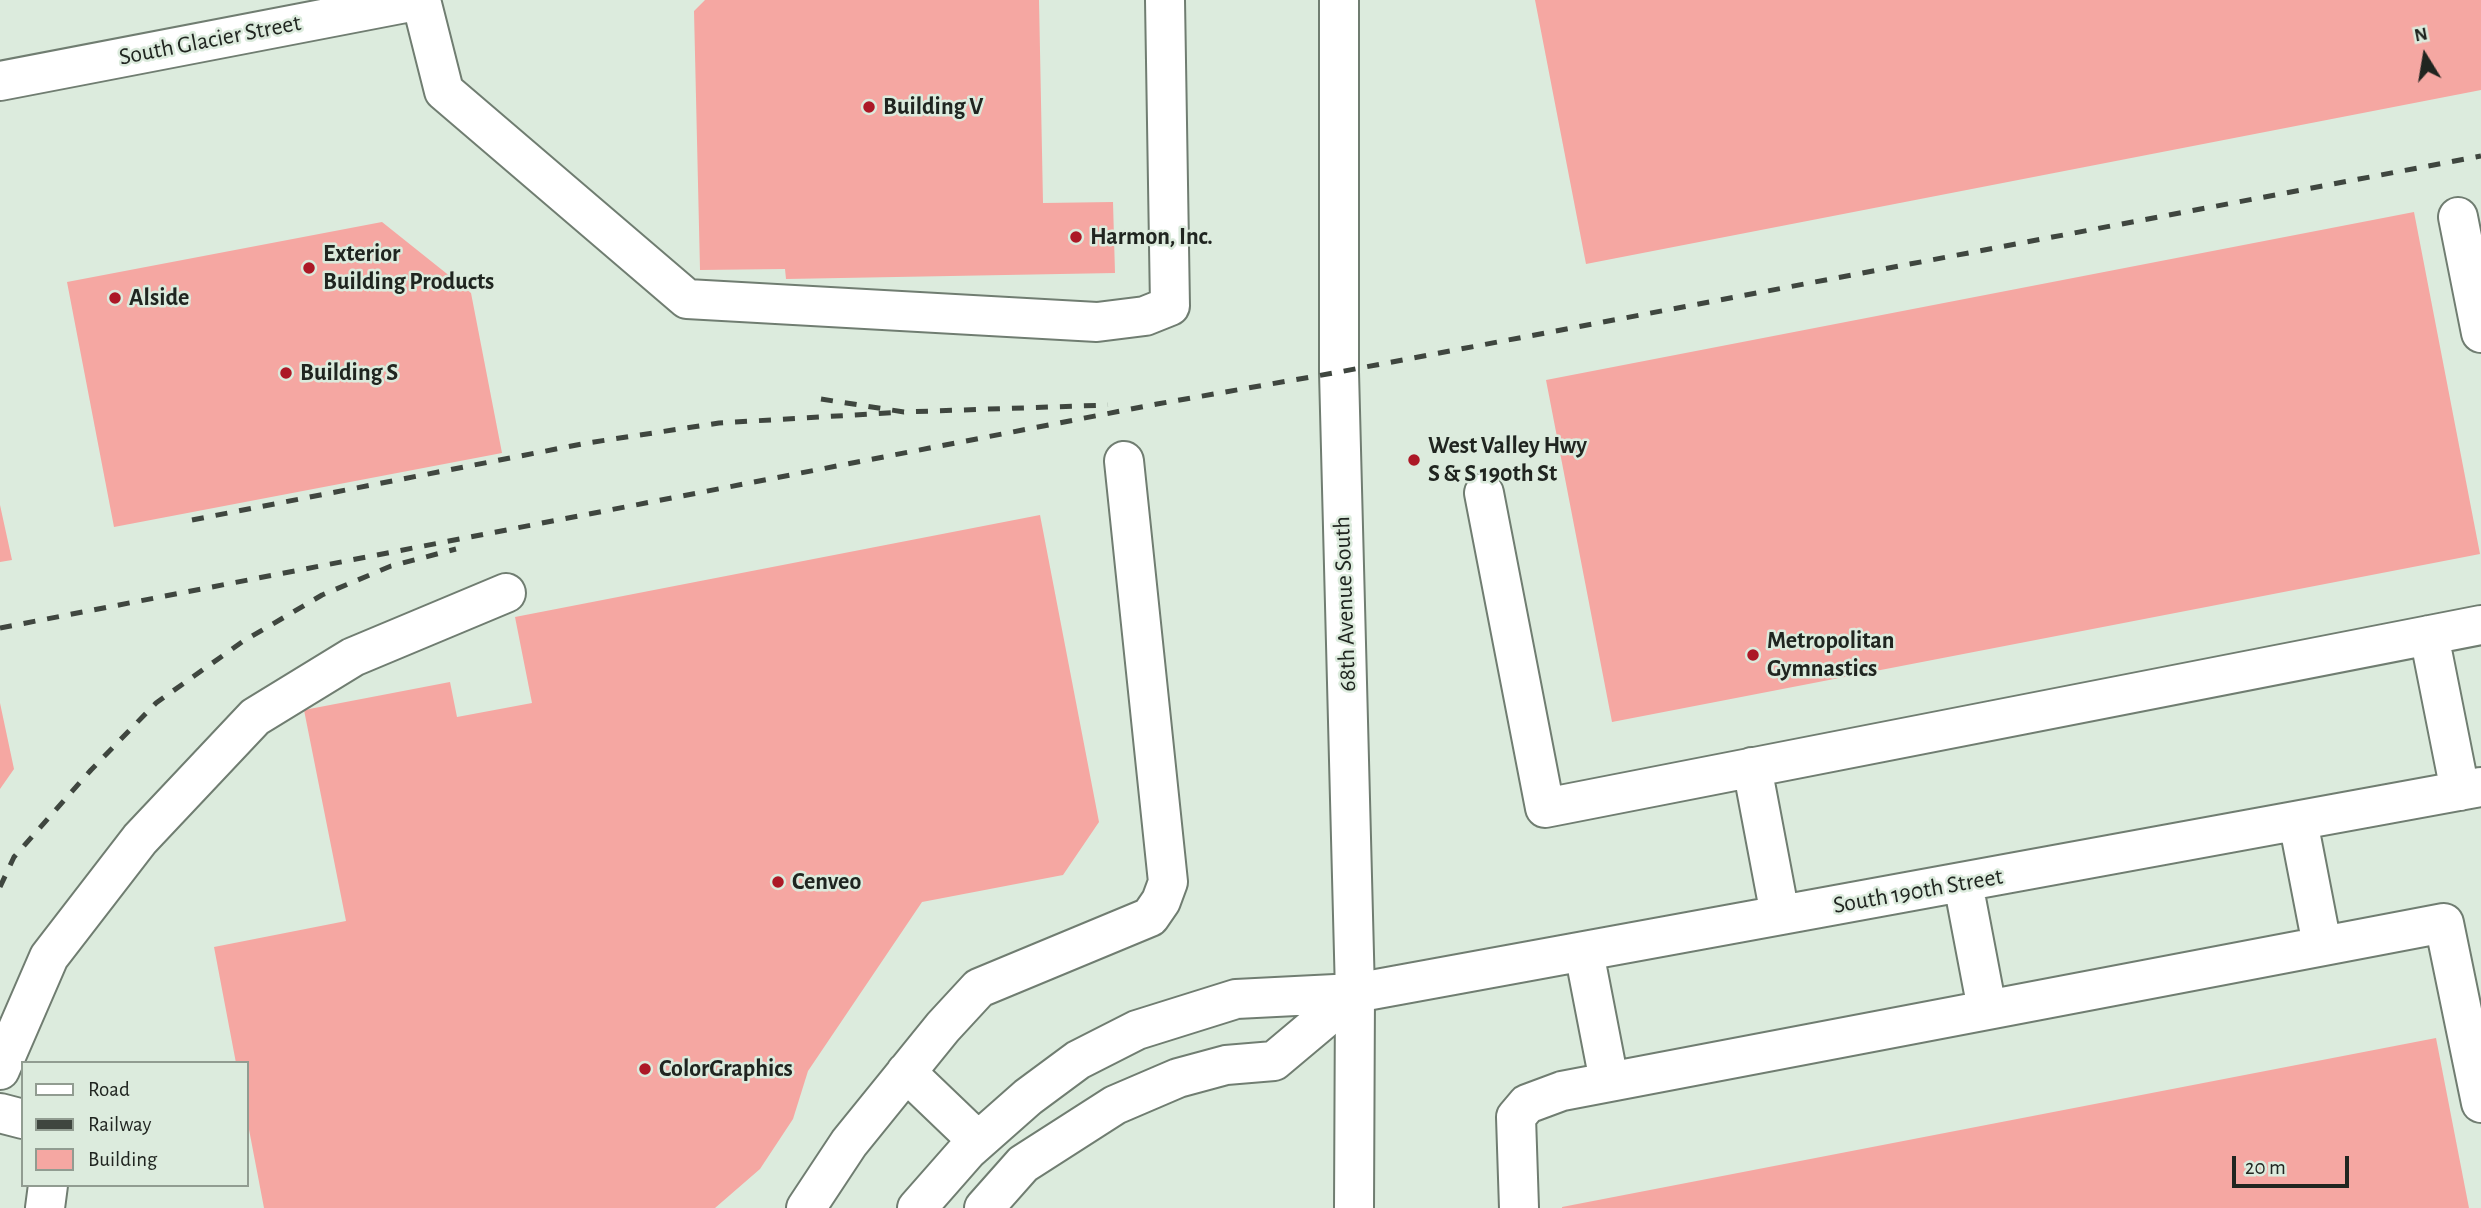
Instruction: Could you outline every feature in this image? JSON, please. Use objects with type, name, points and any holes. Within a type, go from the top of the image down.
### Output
[{"type":"street","points":[[421,0],[444,91],[687,299],[1097,323],[1145,316],[1170,306],[1165,0]]},
{"type":"street","name":"South Glacier Street","points":[[0,81],[296,12],[421,0]]},
{"type":"street","name":"68th Avenue South","points":[[1339,0],[1339,372],[1355,993],[1354,1208]]},
{"type":"street","points":[[2458,217],[2481,334]]},
{"type":"street","points":[[806,1208],[849,1143],[979,988],[1150,916],[1161,901],[1168,882],[1124,461]]},
{"type":"street","points":[[1484,493],[1545,808],[2481,625]]},
{"type":"street","points":[[0,1070],[49,957],[140,839],[255,717],[353,657],[506,593]]},
{"type":"street","points":[[2429,635],[2470,789]]},
{"type":"street","points":[[1752,767],[1780,915]]},
{"type":"street","name":"South 190th Street","points":[[917,1208],[978,1141],[1028,1097],[1079,1060],[1137,1030],[1236,999],[1355,993],[2470,789]]},
{"type":"street","points":[[2298,821],[2322,946]]},
{"type":"street","points":[[1963,883],[1987,1009]]},
{"type":"street","points":[[1520,1208],[1516,1117],[1527,1104],[1562,1091],[2444,923],[2481,1104]]},
{"type":"street","points":[[1584,952],[1609,1082]]},
{"type":"street","name":"South 190th Street","points":[[984,1208],[1023,1164],[1115,1105],[1178,1078],[1226,1065],[1274,1061],[1355,993]]},
{"type":"street","points":[[906,1072],[978,1141]]},
{"type":"street","points":[[0,1113],[21,1118]]},
{"type":"street","points":[[45,1208],[48,1187]]},
{"type":"building","name":"Building V","points":[[705,0],[1039,0],[1043,203],[1113,202],[1115,273],[786,279],[785,269],[700,270],[694,11]]},
{"type":"building","points":[[1535,0],[2481,0],[2481,90],[1586,264]]},
{"type":"building","points":[[2414,212],[2480,554],[1612,722],[1546,380]]},
{"type":"building","name":"Building S","points":[[382,222],[471,293],[502,453],[114,527],[67,282]]},
{"type":"building","points":[[0,505],[12,560],[0,562]]},
{"type":"building","points":[[1040,515],[1099,822],[1063,875],[922,902],[808,1071],[793,1119],[760,1169],[715,1208],[264,1208],[248,1124],[248,1061],[236,1061],[214,947],[346,921],[304,710],[450,682],[457,717],[532,703],[515,617]]},
{"type":"building","points":[[0,703],[14,769],[0,789]]},
{"type":"building","points":[[2436,1038],[2469,1208],[1562,1208],[1562,1207]]},
{"type":"railway","points":[[0,628],[1157,404],[2481,156]]},
{"type":"railway","points":[[821,399],[904,412],[1108,405]]},
{"type":"railway","points":[[192,520],[587,443],[719,423],[904,412]]},
{"type":"railway","points":[[0,887],[14,857],[91,770],[156,703],[242,642],[322,595],[391,566],[456,549]]},
{"type":"place","name":"Building V","points":[[869,107]]},
{"type":"place","name":"Harmon, Inc.","points":[[1076,237]]},
{"type":"place","name":"Exterior Building Products","points":[[309,268]]},
{"type":"place","name":"Alside","points":[[115,298]]},
{"type":"place","name":"Building S","points":[[286,373]]},
{"type":"place","name":"West Valley Hwy S & S 190th St","points":[[1414,460]]},
{"type":"place","name":"Metropolitan Gymnastics","points":[[1753,655]]},
{"type":"place","name":"Cenveo","points":[[778,882]]},
{"type":"place","name":"ColorGraphics","points":[[645,1069]]}]
